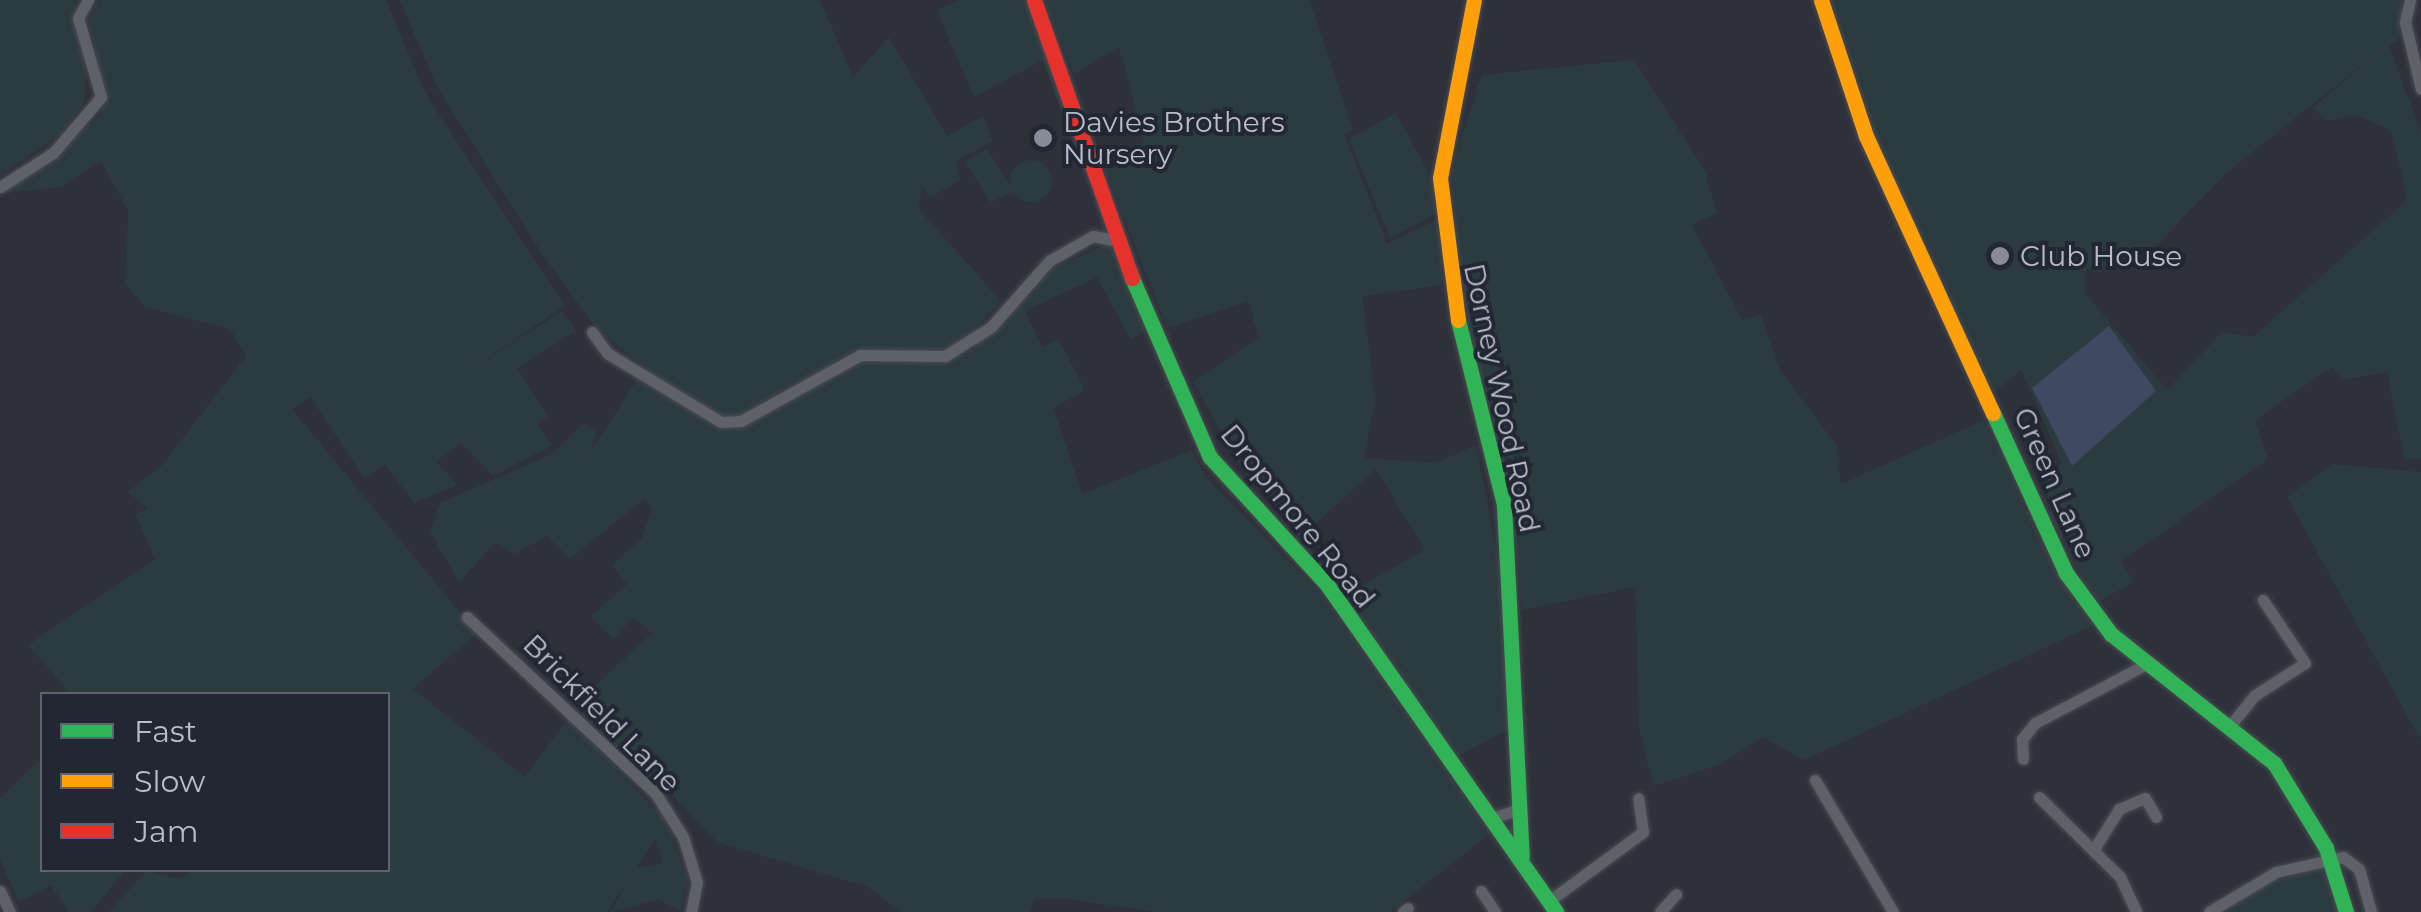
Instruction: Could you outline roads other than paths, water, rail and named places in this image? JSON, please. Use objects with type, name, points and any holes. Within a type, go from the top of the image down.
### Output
[{"type":"street","points":[[0,187],[53,153],[101,97],[78,18],[88,0]]},
{"type":"street","name":"Dropmore Road","points":[[1034,0],[1118,241],[1210,456],[1328,586],[1523,860],[1552,907]]},
{"type":"street","name":"Dorney Wood Road","points":[[1474,0],[1470,58],[1440,178],[1448,280],[1504,505],[1517,810],[1523,860]]},
{"type":"street","name":"Green Lane","points":[[1821,0],[1866,136],[2066,573],[2111,634],[2233,722],[2307,808],[2329,857],[2346,912]]},
{"type":"street","points":[[2410,0],[2406,22],[2421,89]]},
{"type":"street","points":[[592,332],[607,353],[721,422],[741,421],[860,355],[945,356],[991,327],[1049,261],[1112,222]]},
{"type":"street","points":[[1092,236],[1118,241]]},
{"type":"street","points":[[2233,722],[2255,694],[2305,664],[2263,600]]},
{"type":"street","name":"Brickfield Lane","points":[[467,617],[656,794],[683,837],[696,882],[691,912]]},
{"type":"street","points":[[2023,758],[2022,738],[2035,723],[2150,662]]},
{"type":"street","points":[[1815,780],[1893,912]]},
{"type":"street","points":[[2039,797],[2094,849],[2136,912]]},
{"type":"street","points":[[1552,907],[1642,832],[1638,798]]},
{"type":"street","points":[[2094,849],[2119,809],[2145,798],[2156,817]]},
{"type":"street","points":[[1492,818],[1517,810]]},
{"type":"street","points":[[2209,912],[2238,889],[2329,857],[2359,869],[2371,912]]},
{"type":"street","points":[[0,891],[10,912]]},
{"type":"street","points":[[1481,891],[1495,912]]},
{"type":"street","points":[[1660,912],[1676,894]]},
{"type":"water","points":[[2109,326],[2156,391],[2072,466],[2032,388]]},
{"type":"place","name":"Davies Brothers Nursery","points":[[1043,138]]},
{"type":"place","name":"Club House","points":[[2000,256]]}]
